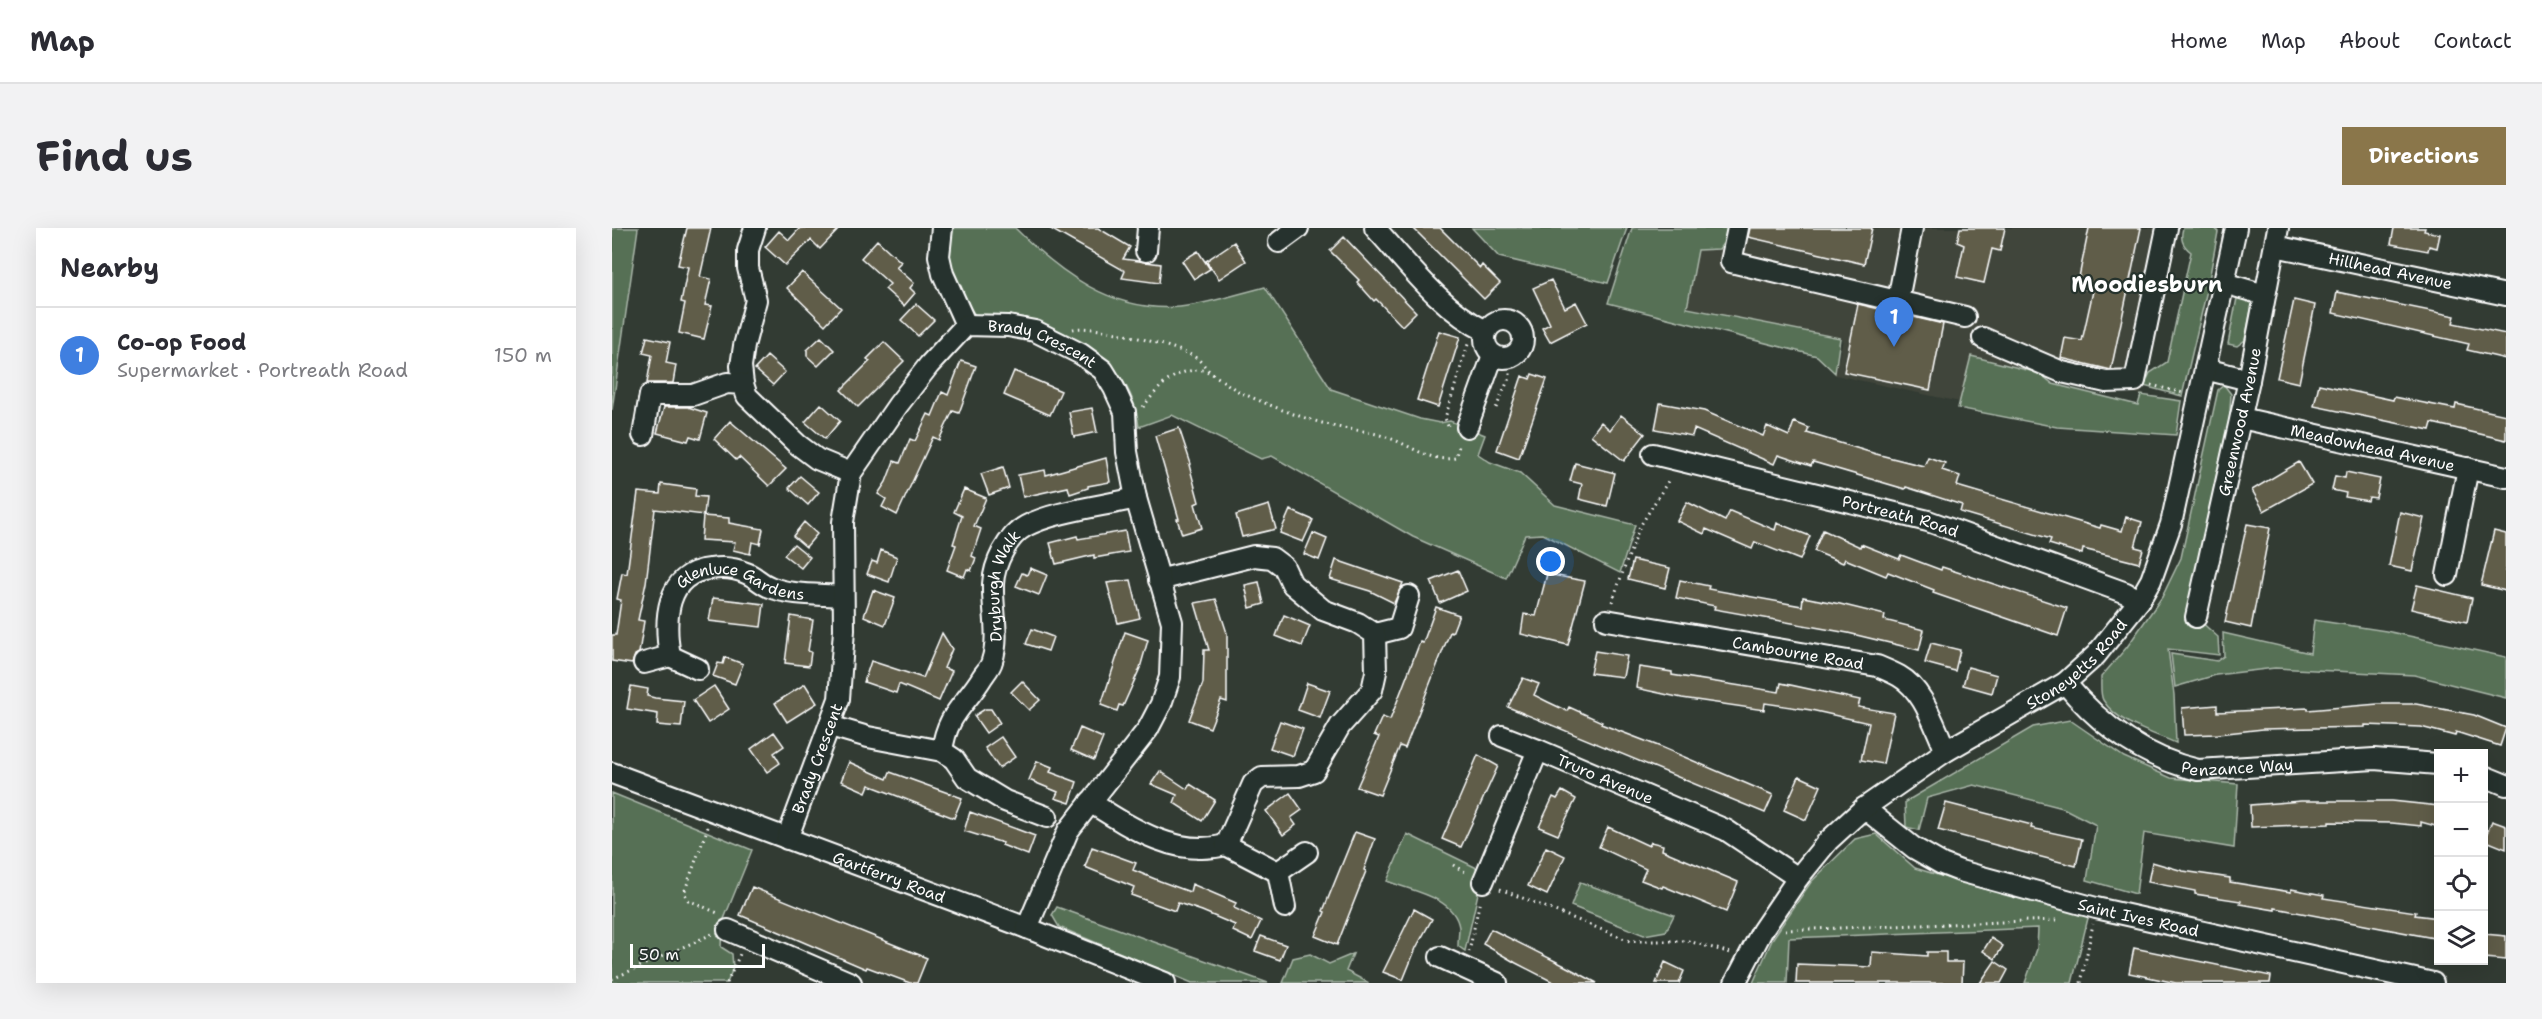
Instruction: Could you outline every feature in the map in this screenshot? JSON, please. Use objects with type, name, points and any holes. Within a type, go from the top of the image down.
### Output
[{"type":"street","points":[[755,228],[748,250],[748,267],[756,300],[741,366],[747,396],[797,444],[817,459],[851,473]]},
{"type":"street","points":[[942,228],[939,256],[943,274],[966,325]]},
{"type":"street","points":[[1146,251],[1148,228]]},
{"type":"street","points":[[1279,242],[1298,228]]},
{"type":"street","points":[[1375,228],[1450,308],[1479,328],[1492,355],[1501,358],[1510,357],[1520,349],[1523,337],[1518,325],[1506,320],[1479,328]]},
{"type":"street","points":[[1738,228],[1731,262],[1965,317]]},
{"type":"street","points":[[1898,300],[1912,228]]},
{"type":"street","points":[[1983,338],[2062,372],[2106,382],[2135,381],[2167,228]]},
{"type":"street","name":"Stoneyetts Road","points":[[1735,983],[1762,931],[1798,878],[1828,841],[1864,808],[1946,751],[2065,683],[2096,655],[2139,601],[2151,580],[2171,524],[2236,228]]},
{"type":"street","name":"Hillhead Avenue","points":[[2277,237],[2506,295]]},
{"type":"street","name":"Greenwood Avenue","points":[[2196,617],[2241,418],[2277,237]]},
{"type":"street","points":[[2224,283],[2265,295]]},
{"type":"street","name":"Brady Crescent","points":[[787,839],[839,699],[844,630],[843,522],[851,473],[929,365],[966,325],[1008,326],[1035,331],[1081,354],[1103,370],[1121,404],[1136,498],[1172,622],[1170,677],[1161,704],[1148,729],[1068,831],[1027,928]]},
{"type":"street","points":[[1460,435],[1492,355]]},
{"type":"street","points":[[2205,369],[2249,380]]},
{"type":"street","points":[[643,435],[650,395],[693,395],[727,383],[743,384]]},
{"type":"street","name":"Meadowhead Avenue","points":[[2241,418],[2506,477]]},
{"type":"street","name":"Portreath Road","points":[[1653,454],[1692,458],[1928,521],[2126,593],[2139,601]]},
{"type":"street","points":[[2447,574],[2468,468]]},
{"type":"street","name":"Dryburgh Walk","points":[[942,751],[947,725],[992,661],[995,628],[993,580],[1000,556],[1010,541],[1024,527],[1045,519],[1136,498]]},
{"type":"street","points":[[1159,580],[1254,556],[1272,558],[1284,567],[1292,584],[1323,610],[1358,623],[1375,634],[1407,630],[1408,596]]},
{"type":"street","name":"Glenluce Gardens","points":[[670,656],[668,608],[675,588],[689,574],[704,569],[723,567],[747,573],[769,587],[843,596]]},
{"type":"street","name":"Cambourne Road","points":[[1606,621],[1877,666],[1900,676],[1913,688],[1926,707],[1946,751]]},
{"type":"street","points":[[1226,844],[1253,784],[1262,777],[1299,776],[1314,771],[1340,726],[1372,690],[1376,672],[1375,634]]},
{"type":"street","points":[[644,663],[670,656],[698,669]]},
{"type":"street","name":"Penzance Way","points":[[2065,683],[2098,719],[2123,738],[2174,765],[2198,770],[2374,759],[2434,764]]},
{"type":"street","points":[[830,726],[868,737],[942,751],[954,759],[967,778],[1005,801],[1047,817]]},
{"type":"street","points":[[1502,736],[1538,750]]},
{"type":"street","name":"Truro Avenue","points":[[1483,882],[1538,750],[1726,830],[1798,878]]},
{"type":"street","name":"Gartferry Road","points":[[612,773],[1027,928],[1165,983]]},
{"type":"street","points":[[2488,778],[2506,785]]},
{"type":"street","points":[[1090,802],[1130,827],[1174,846],[1195,850],[1226,844],[1278,872]]},
{"type":"street","name":"Saint Ives Road","points":[[1864,808],[1880,819],[1902,840],[1942,864],[2096,908],[2433,983]]},
{"type":"street","points":[[1278,872],[1307,852]]},
{"type":"street","points":[[1278,872],[1285,907]]},
{"type":"street","points":[[728,930],[851,983]]},
{"type":"street","points":[[1440,957],[1497,983]]},
{"type":"path","points":[[1054,340],[1069,329],[1084,326],[1109,331],[1192,356],[1224,383],[1242,393],[1329,425],[1384,436],[1433,459],[1455,458],[1460,435],[1445,418],[1479,328]]},
{"type":"path","points":[[1126,426],[1163,382],[1182,372],[1202,370],[1211,372]]},
{"type":"path","points":[[2135,381],[2199,397]]},
{"type":"path","points":[[1606,621],[1639,528],[1692,458]]},
{"type":"path","points":[[708,826],[684,893],[688,900],[726,918],[730,925],[727,938],[740,947],[740,954],[727,983]]},
{"type":"path","points":[[1453,865],[1483,882],[1630,941],[1688,941],[1733,953],[1746,960]]},
{"type":"path","points":[[1466,968],[1483,882]]},
{"type":"path","points":[[1762,931],[2056,920],[2077,903]]},
{"type":"path","points":[[2081,983],[2096,908]]},
{"type":"path","points":[[612,979],[719,931],[728,930]]},
{"type":"shaded area","points":[[1732,228],[2177,228],[2141,395],[1971,356],[1960,402],[1835,375],[1843,339],[1687,308],[1698,250]]},
{"type":"green space","points":[[612,228],[638,228],[612,410]]},
{"type":"green space","points":[[954,228],[1015,228],[1050,260],[1089,287],[1132,304],[1156,307],[1191,306],[1265,287],[1331,389],[1420,419],[1440,423],[1450,421],[1485,435],[1478,454],[1490,462],[1520,473],[1555,505],[1635,525],[1620,573],[1543,534],[1525,535],[1506,578],[1413,537],[1272,456],[1261,459],[1172,415],[1139,427],[1136,409],[1122,380],[1101,357],[1088,347],[1034,323],[975,315],[960,287],[949,257],[949,246]]},
{"type":"green space","points":[[1472,228],[1627,228],[1608,283],[1499,257]]},
{"type":"green space","points":[[1632,228],[1731,228],[1730,234],[1719,249],[1698,250],[1687,308],[1840,338],[1835,373],[1817,356],[1608,303]]},
{"type":"green space","points":[[2183,228],[2215,228],[2218,232],[2182,396],[2144,386],[2150,373],[2167,362],[2191,252],[2182,242]]},
{"type":"green space","points":[[2249,292],[2252,305],[2245,340],[2237,346],[2228,344],[2238,293]]},
{"type":"green space","points":[[1971,356],[2039,373],[2053,384],[2138,405],[2141,395],[2181,401],[2176,435],[2057,427],[1958,408]]},
{"type":"green space","points":[[2224,385],[2231,394],[2228,441],[2189,611],[2218,637],[2219,655],[2168,649],[2174,695],[2176,743],[2126,721],[2109,708],[2103,700],[2101,677],[2127,647],[2162,597],[2181,558],[2218,390]]},
{"type":"green space","points":[[2314,620],[2386,631],[2506,657],[2506,698],[2414,675],[2275,668],[2216,675],[2175,687],[2171,654],[2217,661],[2224,656],[2223,633],[2310,653]]},
{"type":"green space","points":[[2070,720],[2124,757],[2171,778],[2238,784],[2234,848],[2144,833],[2136,894],[2087,880],[2096,825],[2063,808],[1974,785],[1927,798],[1919,830],[1906,827],[1905,802],[2033,727]]},
{"type":"green space","points":[[612,793],[752,850],[722,924],[721,947],[732,954],[733,968],[727,983],[612,983]]},
{"type":"green space","points":[[1407,834],[1483,871],[1465,951],[1458,946],[1459,927],[1449,908],[1430,896],[1387,881]]},
{"type":"green space","points":[[1876,834],[1915,868],[1984,889],[2090,910],[2072,983],[2025,983],[2037,949],[2038,928],[1789,938],[1787,983],[1753,983],[1773,938],[1811,882],[1855,839]]},
{"type":"green space","points":[[1580,882],[1674,915],[1666,931],[1644,935],[1571,906]]},
{"type":"green space","points":[[1057,907],[1268,983],[1192,983],[1059,927],[1052,915]]},
{"type":"green space","points":[[1310,954],[1329,964],[1353,954],[1346,971],[1369,983],[1283,983],[1293,958]]},
{"type":"building","points":[[687,228],[711,228],[700,277],[711,279],[705,305],[712,306],[704,339],[679,333],[685,303],[681,302],[688,267],[678,265]]},
{"type":"building","points":[[798,228],[840,228],[820,249],[811,240],[785,265],[765,247],[779,231],[789,240]]},
{"type":"building","points":[[1049,228],[1098,228],[1130,247],[1123,259],[1161,264],[1159,283],[1122,278],[1125,271]]},
{"type":"building","points":[[1413,228],[1440,228],[1480,268],[1482,265],[1500,283],[1484,299]]},
{"type":"building","points":[[1750,228],[1872,228],[1864,264],[1748,237]]},
{"type":"building","points":[[1960,228],[2005,228],[2000,251],[1992,249],[1984,283],[1957,277],[1964,245],[1957,242]]},
{"type":"building","points":[[2089,228],[2141,228],[2111,370],[2061,358],[2065,338],[2082,341],[2093,291],[2077,287]]},
{"type":"building","points":[[2394,228],[2425,228],[2424,231],[2440,234],[2437,248],[2429,246],[2428,251],[2391,244]]},
{"type":"building","points":[[1344,237],[1416,312],[1402,326],[1376,299],[1374,301],[1357,282],[1359,280],[1330,251]]},
{"type":"building","points":[[877,240],[901,262],[896,267],[914,283],[910,288],[915,293],[904,306],[885,289],[890,284],[861,258]]},
{"type":"building","points":[[1234,242],[1246,261],[1219,279],[1206,261]]},
{"type":"building","points":[[1198,251],[1210,269],[1194,279],[1182,261]]},
{"type":"building","points":[[802,272],[841,308],[825,325],[787,288]]},
{"type":"building","points":[[1551,280],[1565,308],[1576,302],[1587,323],[1550,342],[1542,328],[1550,324],[1533,288]]},
{"type":"building","points":[[2337,292],[2455,316],[2453,323],[2506,334],[2506,359],[2467,350],[2469,344],[2333,313]]},
{"type":"building","points":[[2294,300],[2315,305],[2299,383],[2277,378]]},
{"type":"building","points":[[916,304],[934,320],[918,336],[901,320]]},
{"type":"building","points":[[1858,304],[1943,324],[1930,390],[1844,372]]},
{"type":"building","points":[[1439,331],[1460,337],[1438,407],[1417,400]]},
{"type":"building","points":[[647,337],[670,342],[666,363],[676,365],[673,383],[647,383],[652,355],[643,353]]},
{"type":"building","points":[[821,337],[834,350],[818,366],[807,356],[807,350]]},
{"type":"building","points":[[884,342],[904,361],[858,407],[841,390],[870,361],[867,359]]},
{"type":"building","points":[[767,356],[785,372],[773,385],[755,369]]},
{"type":"building","points":[[961,361],[976,366],[959,413],[953,411],[939,440],[933,437],[897,515],[882,507],[886,499],[878,494],[886,482],[894,461],[900,463],[910,439],[915,441],[928,414],[932,416],[942,392],[948,395]]},
{"type":"building","points":[[1014,371],[1061,391],[1050,415],[1004,395]]},
{"type":"building","points":[[1532,374],[1547,379],[1519,458],[1497,450],[1522,376],[1530,379]]},
{"type":"building","points":[[2319,384],[2393,400],[2394,397],[2455,409],[2456,404],[2506,415],[2506,440],[2432,423],[2430,430],[2314,406]]},
{"type":"building","points":[[1660,403],[1704,411],[1763,436],[1767,426],[1789,436],[1794,422],[1809,428],[1807,433],[1876,454],[1924,466],[1928,457],[1945,463],[1942,470],[1960,476],[1957,486],[2100,528],[2101,525],[2122,531],[2126,517],[2142,522],[2135,547],[2143,549],[2139,563],[2083,549],[2082,554],[2049,544],[2051,539],[1960,512],[1962,505],[1906,487],[1905,489],[1813,462],[1811,466],[1778,455],[1774,464],[1694,429],[1692,436],[1655,429]]},
{"type":"building","points":[[821,404],[840,421],[825,439],[805,422]]},
{"type":"building","points":[[664,407],[688,407],[707,413],[700,439],[690,436],[688,441],[657,433]]},
{"type":"building","points":[[1092,408],[1097,432],[1074,437],[1069,412]]},
{"type":"building","points":[[1621,415],[1645,434],[1624,461],[1591,435],[1601,422],[1610,430]]},
{"type":"building","points":[[730,421],[786,469],[769,486],[739,457],[736,460],[714,439]]},
{"type":"building","points":[[1179,428],[1191,464],[1189,465],[1199,502],[1195,504],[1202,528],[1182,534],[1155,436]]},
{"type":"building","points":[[1106,458],[1110,482],[1088,486],[1088,488],[1070,494],[1068,487],[1023,497],[1018,475],[1045,470],[1046,475]]},
{"type":"building","points":[[2299,462],[2312,484],[2264,511],[2252,490]]},
{"type":"building","points":[[1575,463],[1615,473],[1607,506],[1579,499],[1582,484],[1570,481]]},
{"type":"building","points":[[1003,467],[1009,488],[989,495],[981,474]]},
{"type":"building","points":[[2346,472],[2380,479],[2376,498],[2369,497],[2368,501],[2345,497],[2346,493],[2332,490],[2335,476],[2345,478]]},
{"type":"building","points":[[800,476],[819,492],[808,505],[789,488]]},
{"type":"building","points":[[661,484],[696,489],[695,496],[706,497],[704,515],[655,509],[646,583],[638,620],[644,621],[639,653],[635,655],[632,664],[612,661],[612,635],[616,635],[621,600],[617,599],[622,573],[627,574],[638,492],[660,494]]},
{"type":"building","points":[[964,489],[986,498],[974,526],[981,529],[972,556],[976,558],[971,571],[967,569],[964,577],[947,570],[956,545],[953,544],[962,516],[954,512]]},
{"type":"building","points":[[1687,502],[1725,521],[1730,511],[1775,530],[1777,523],[1810,536],[1800,560],[1755,542],[1752,549],[1706,529],[1704,534],[1677,521]]},
{"type":"building","points":[[1269,505],[1276,529],[1242,537],[1236,515]]},
{"type":"building","points":[[1290,510],[1313,520],[1303,542],[1280,533]]},
{"type":"building","points":[[2400,512],[2424,518],[2412,571],[2389,566]]},
{"type":"building","points":[[703,516],[729,518],[729,523],[763,529],[760,544],[752,542],[750,554],[733,550],[735,542],[701,540]]},
{"type":"building","points":[[804,522],[817,534],[806,547],[793,536]]},
{"type":"building","points":[[2247,524],[2270,528],[2251,628],[2225,622]]},
{"type":"building","points":[[1823,530],[1860,547],[1861,544],[1899,559],[1901,555],[1941,570],[1942,567],[2067,608],[2058,636],[1933,593],[1934,590],[1888,572],[1886,576],[1845,559],[1843,563],[1814,551]]},
{"type":"building","points":[[1125,531],[1129,552],[1094,558],[1094,555],[1056,564],[1050,543],[1077,536],[1078,539]]},
{"type":"building","points":[[2494,531],[2506,534],[2506,591],[2481,585]]},
{"type":"building","points":[[1313,533],[1327,539],[1319,560],[1304,554]]},
{"type":"building","points":[[794,544],[810,557],[801,568],[784,555]]},
{"type":"building","points":[[881,550],[897,557],[889,582],[867,574],[872,561],[877,563]]},
{"type":"building","points":[[1336,560],[1403,583],[1394,603],[1370,591],[1330,579]]},
{"type":"building","points":[[1633,560],[1670,568],[1665,588],[1628,579]]},
{"type":"building","points":[[1030,568],[1047,575],[1039,595],[1016,586],[1022,573],[1027,575]]},
{"type":"building","points":[[1458,570],[1467,591],[1440,603],[1431,581]]},
{"type":"building","points":[[1547,574],[1585,581],[1568,645],[1521,634],[1524,614],[1536,616]]},
{"type":"building","points":[[1131,580],[1140,618],[1118,623],[1107,583]]},
{"type":"building","points":[[1680,580],[1709,586],[1708,589],[1802,606],[1803,597],[1840,604],[1885,615],[1884,620],[1924,630],[1919,650],[1848,633],[1714,609],[1715,606],[1676,598]]},
{"type":"building","points":[[1259,582],[1264,604],[1250,608],[1245,585]]},
{"type":"building","points":[[2417,585],[2472,598],[2467,622],[2411,609]]},
{"type":"building","points":[[873,590],[895,598],[885,625],[864,616]]},
{"type":"building","points":[[713,598],[764,604],[761,627],[709,621]]},
{"type":"building","points":[[1216,599],[1227,633],[1227,702],[1221,700],[1210,728],[1189,720],[1203,683],[1204,650],[1209,650],[1195,603]]},
{"type":"building","points":[[1436,607],[1459,615],[1452,633],[1450,632],[1405,748],[1400,746],[1380,795],[1357,787],[1379,737],[1374,735],[1382,717],[1390,720]]},
{"type":"building","points":[[1284,615],[1310,626],[1302,646],[1276,636]]},
{"type":"building","points":[[791,616],[813,620],[808,651],[811,652],[809,666],[785,663]]},
{"type":"building","points":[[1032,629],[1053,637],[1048,651],[1026,644]]},
{"type":"building","points":[[1125,632],[1148,640],[1140,668],[1123,706],[1119,705],[1117,711],[1101,705]]},
{"type":"building","points":[[942,633],[952,649],[944,668],[952,671],[939,701],[899,684],[896,693],[864,682],[871,661],[923,678]]},
{"type":"building","points":[[1931,643],[1960,650],[1955,671],[1925,663]]},
{"type":"building","points":[[1595,651],[1627,656],[1623,677],[1590,673]]},
{"type":"building","points":[[725,657],[743,664],[735,684],[713,676],[718,663],[723,664]]},
{"type":"building","points":[[1639,667],[1672,672],[1672,675],[1779,692],[1781,683],[1860,700],[1858,707],[1894,713],[1883,764],[1861,760],[1869,723],[1811,710],[1765,703],[1764,710],[1682,698],[1636,688]]},
{"type":"building","points":[[1968,667],[1997,675],[1992,693],[1963,685]]},
{"type":"building","points":[[1523,678],[1539,684],[1534,695],[1567,711],[1569,707],[1602,722],[1601,724],[1773,795],[1765,813],[1508,707]]},
{"type":"building","points":[[1022,681],[1040,700],[1029,710],[1011,692]]},
{"type":"building","points":[[1307,683],[1330,691],[1320,718],[1298,710]]},
{"type":"building","points":[[805,684],[817,703],[787,722],[775,703]]},
{"type":"building","points":[[631,686],[648,689],[647,696],[684,701],[681,727],[657,725],[658,714],[627,709]]},
{"type":"building","points":[[714,686],[729,709],[708,723],[693,700]]},
{"type":"building","points":[[2378,704],[2416,704],[2474,715],[2506,728],[2500,746],[2456,732],[2455,736],[2421,727],[2365,725],[2365,727],[2263,729],[2184,735],[2182,708],[2217,705],[2217,712],[2308,708],[2308,710]]},
{"type":"building","points":[[985,709],[991,709],[1000,723],[986,733],[974,716]]},
{"type":"building","points":[[1280,721],[1303,729],[1293,756],[1270,748]]},
{"type":"building","points":[[1080,728],[1103,738],[1094,760],[1071,750]]},
{"type":"building","points":[[774,732],[784,746],[774,753],[780,763],[767,772],[751,749]]},
{"type":"building","points":[[1001,737],[1015,757],[999,768],[985,748]]},
{"type":"building","points":[[1478,755],[1498,766],[1461,847],[1442,839]]},
{"type":"building","points":[[1037,761],[1052,767],[1050,772],[1077,782],[1070,803],[1055,798],[1058,792],[1029,780]]},
{"type":"building","points":[[849,762],[887,779],[890,772],[962,798],[954,818],[869,785],[866,792],[841,781]]},
{"type":"building","points":[[1160,771],[1187,789],[1190,784],[1215,800],[1202,821],[1174,803],[1177,795],[1151,784]]},
{"type":"building","points":[[1799,776],[1821,786],[1806,820],[1784,810]]},
{"type":"building","points":[[1562,791],[1576,799],[1558,835],[1539,827],[1553,797],[1557,799]]},
{"type":"building","points":[[1290,793],[1302,810],[1291,818],[1296,825],[1283,835],[1266,811]]},
{"type":"building","points":[[2301,801],[2392,801],[2434,805],[2434,826],[2421,822],[2421,826],[2329,822],[2329,824],[2251,827],[2250,805]]},
{"type":"building","points":[[1946,803],[2032,825],[2031,828],[2082,839],[2076,866],[1938,830]]},
{"type":"building","points":[[970,812],[1035,836],[1028,855],[1002,845],[1003,843],[964,831]]},
{"type":"building","points":[[2492,821],[2506,826],[2506,849],[2488,842],[2488,830]]},
{"type":"building","points":[[1608,827],[1649,846],[1651,842],[1663,845],[1662,850],[1738,882],[1726,912],[1663,886],[1662,888],[1641,880],[1646,869],[1599,847]]},
{"type":"building","points":[[1355,832],[1375,839],[1364,870],[1366,871],[1337,945],[1315,936]]},
{"type":"building","points":[[1092,847],[1136,863],[1133,870],[1160,881],[1190,892],[1192,884],[1236,903],[1234,908],[1261,921],[1252,940],[1233,931],[1235,925],[1202,911],[1178,903],[1175,911],[1131,895],[1134,887],[1085,867]]},
{"type":"building","points":[[1546,847],[1565,856],[1547,895],[1528,886]]},
{"type":"building","points":[[2152,862],[2183,871],[2230,878],[2230,882],[2291,892],[2291,889],[2324,895],[2323,898],[2416,912],[2415,915],[2434,917],[2434,938],[2275,908],[2275,910],[2240,904],[2241,901],[2195,894],[2195,891],[2148,882]]},
{"type":"building","points":[[752,887],[927,958],[917,983],[910,983],[867,967],[866,969],[740,915]]},
{"type":"building","points":[[1414,909],[1432,919],[1416,948],[1403,980],[1383,972]]},
{"type":"building","points":[[1491,929],[1597,983],[1555,983],[1483,944]]},
{"type":"building","points":[[2488,934],[2506,936],[2506,960],[2488,958]]},
{"type":"building","points":[[1261,936],[1286,945],[1280,960],[1255,951]]},
{"type":"building","points":[[1991,938],[2003,946],[1995,959],[1983,951]]},
{"type":"building","points":[[2134,948],[2271,976],[2270,983],[2176,983],[2129,973]]},
{"type":"building","points":[[1872,952],[1927,956],[1927,952],[1946,952],[1946,962],[1963,962],[1962,983],[1796,983],[1797,964],[1871,967]]},
{"type":"building","points":[[1995,961],[2008,970],[2001,983],[1980,983]]},
{"type":"building","points":[[1665,962],[1684,971],[1679,983],[1656,983]]},
{"type":"place","name":"Co-op Food","points":[[1894,347]]},
{"type":"district","name":"Moodiesburn","points":[[2147,284]]}]
